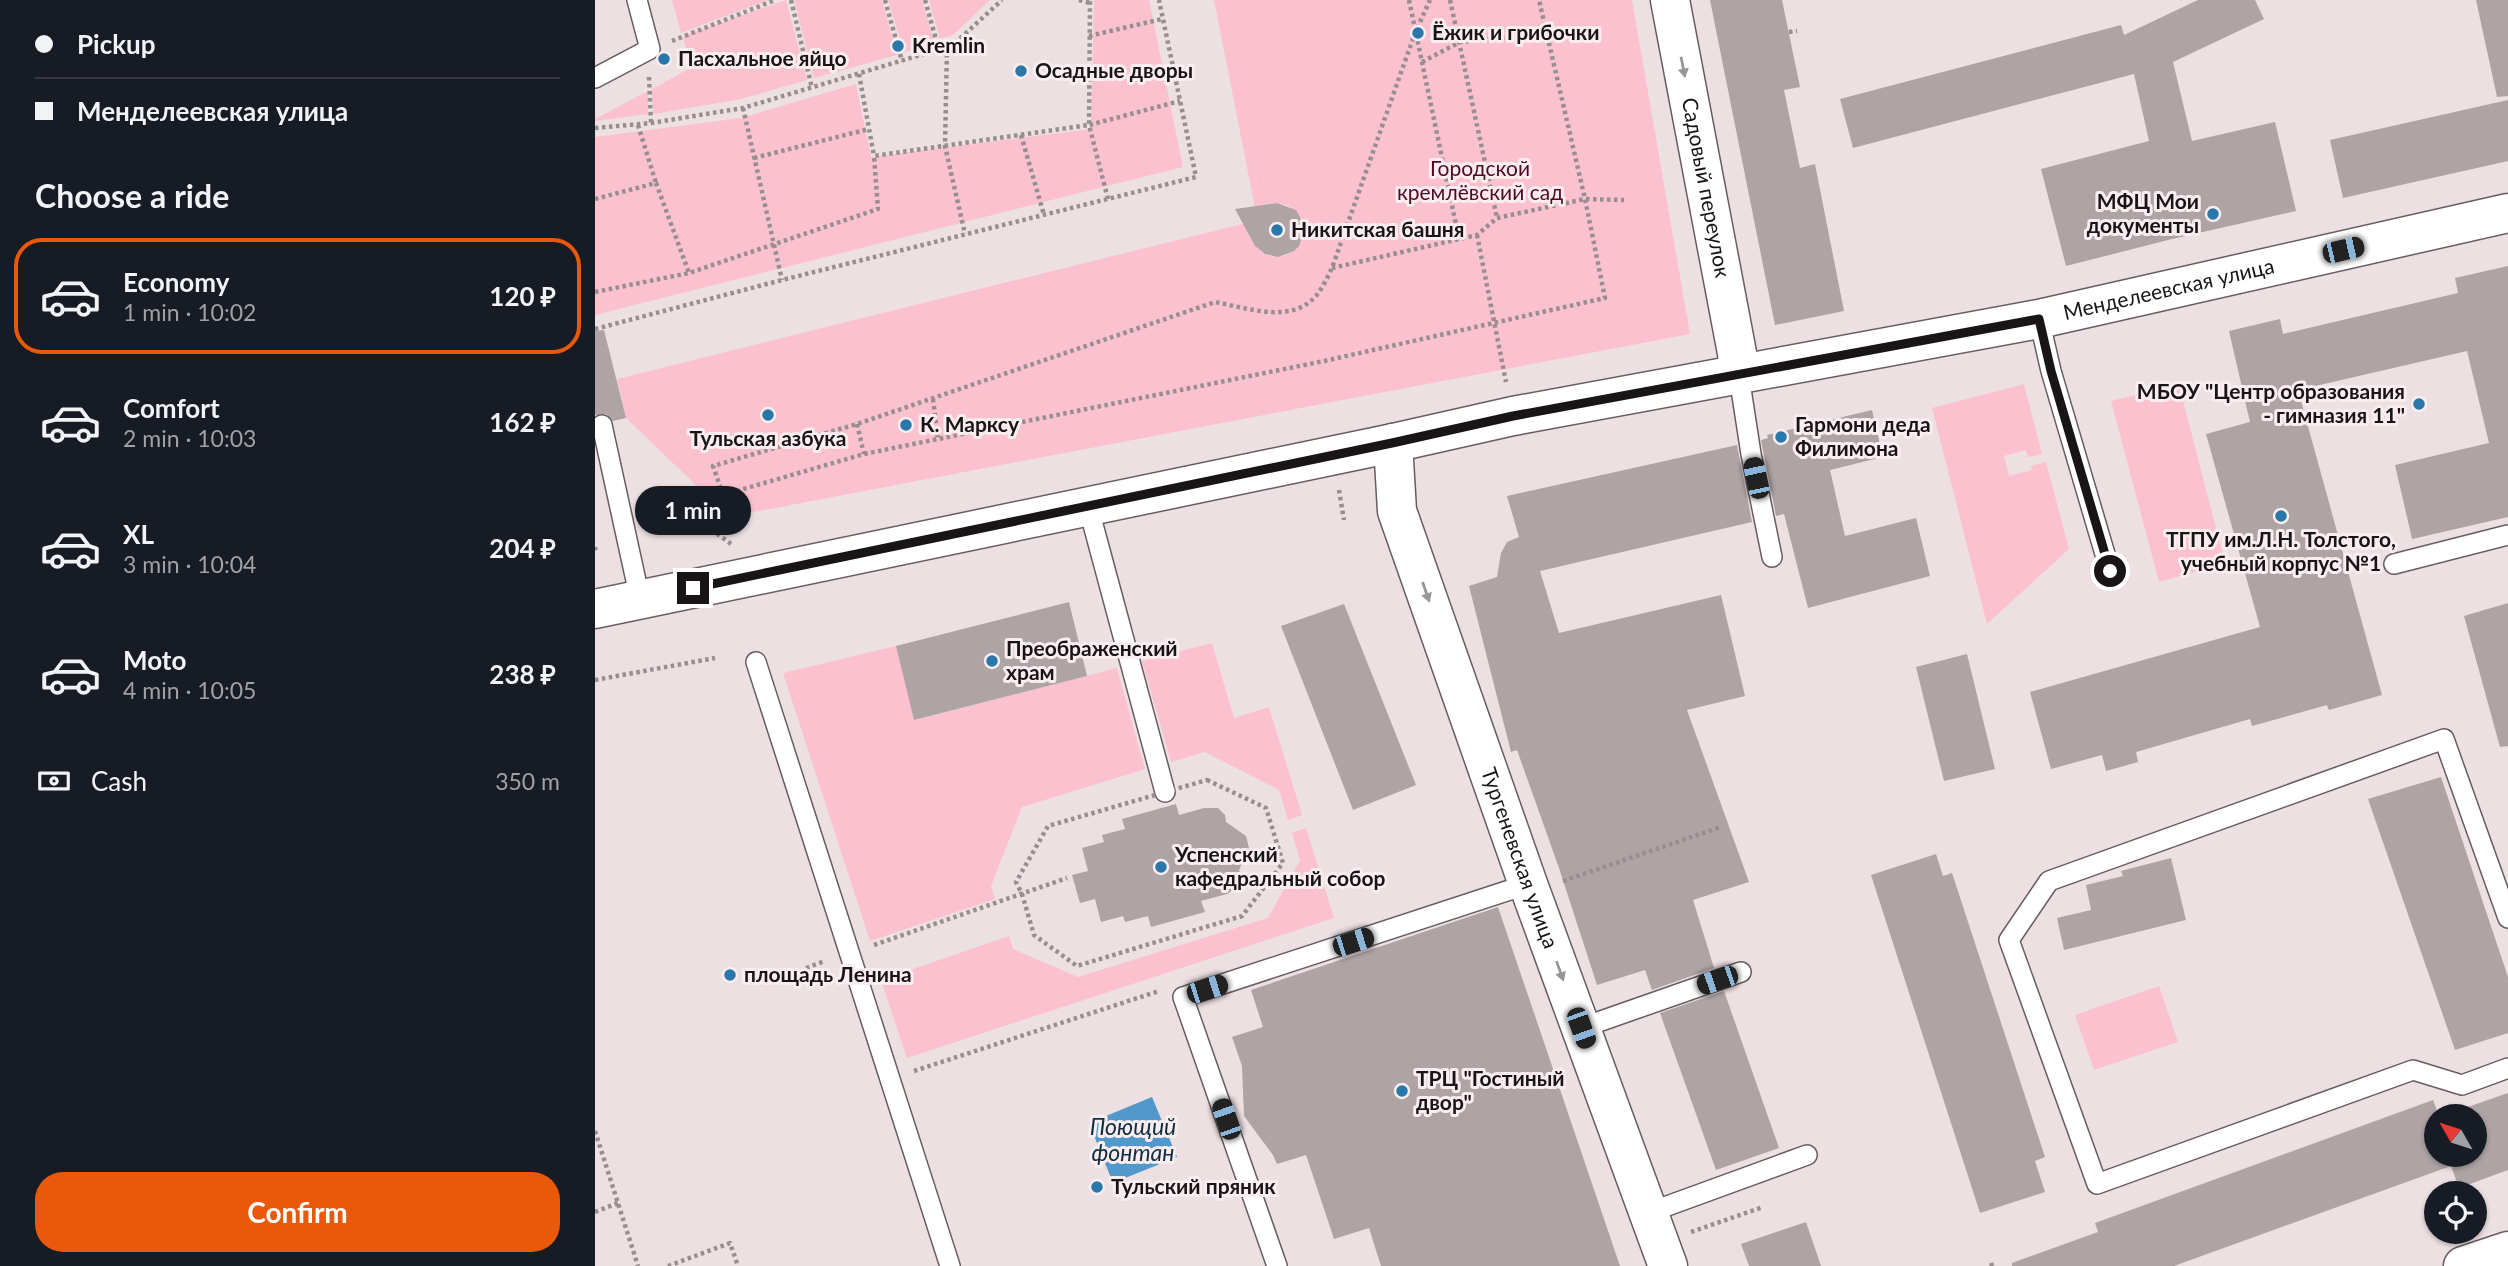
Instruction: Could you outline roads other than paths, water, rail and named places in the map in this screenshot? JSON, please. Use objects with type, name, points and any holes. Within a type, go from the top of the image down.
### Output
[{"type":"street","name":"Садовый переулок","points":[[1670,0],[1737,352],[1739,376]]},
{"type":"street","name":"Менделеевская улица","points":[[595,609],[1513,416],[2039,319],[2508,213]]},
{"type":"street","name":"Тургеневская улица","points":[[1392,443],[1397,511],[1540,884],[1581,1028],[1648,1213],[1674,1251]]},
{"type":"street","points":[[2463,1266],[2508,1251]]},
{"type":"lane","points":[[595,78],[650,49],[637,0]]},
{"type":"lane","points":[[2039,319],[2051,371],[2110,571]]},
{"type":"lane","points":[[1739,376],[1751,454],[1772,557]]},
{"type":"lane","points":[[602,425],[641,599]]},
{"type":"lane","points":[[1088,506],[1165,792]]},
{"type":"lane","points":[[2394,564],[2508,535]]},
{"type":"lane","points":[[756,662],[950,1266]]},
{"type":"lane","points":[[2508,918],[2444,739],[2049,881],[2009,940],[2097,1184],[2413,1070],[2462,1085],[2508,1068]]},
{"type":"lane","points":[[1277,1266],[1183,997],[1429,923],[1540,884]]},
{"type":"lane","points":[[1581,1028],[1741,972]]},
{"type":"lane","points":[[1648,1213],[1807,1155]]},
{"type":"water","name":"Поющий фонтан","points":[[1152,1097],[1177,1157],[1113,1183],[1089,1123]]},
{"type":"place","name":"Ёжик и грибочки","points":[[1418,33]]},
{"type":"place","name":"Kremlin","points":[[898,46]]},
{"type":"place","name":"Пасхальное яйцо","points":[[664,59]]},
{"type":"place","name":"Осадные дворы","points":[[1021,71]]},
{"type":"place","name":"МФЦ Мои документы","points":[[2213,214]]},
{"type":"place","name":"Никитская башня","points":[[1277,230]]},
{"type":"place","name":"МБОУ \"Центр образования - гимназия 11\"","points":[[2419,404]]},
{"type":"place","name":"Тульская азбука","points":[[768,415]]},
{"type":"place","name":"К. Марксу","points":[[906,425]]},
{"type":"place","name":"Гармони деда Филимона","points":[[1781,437]]},
{"type":"place","name":"ТГПУ им.Л.Н. Толстого, учебный корпус №1","points":[[2281,516]]},
{"type":"place","name":"Преображенский храм","points":[[992,661]]},
{"type":"place","name":"Успенский кафедральный собор","points":[[1161,867]]},
{"type":"place","name":"площадь Ленина","points":[[730,975]]},
{"type":"place","name":"ТРЦ \"Гостиный двор\"","points":[[1402,1091]]},
{"type":"place","name":"Тульский пряник","points":[[1097,1187]]},
{"type":"park label","name":"Городской кремлёвский сад","points":[[1480,181]]}]
